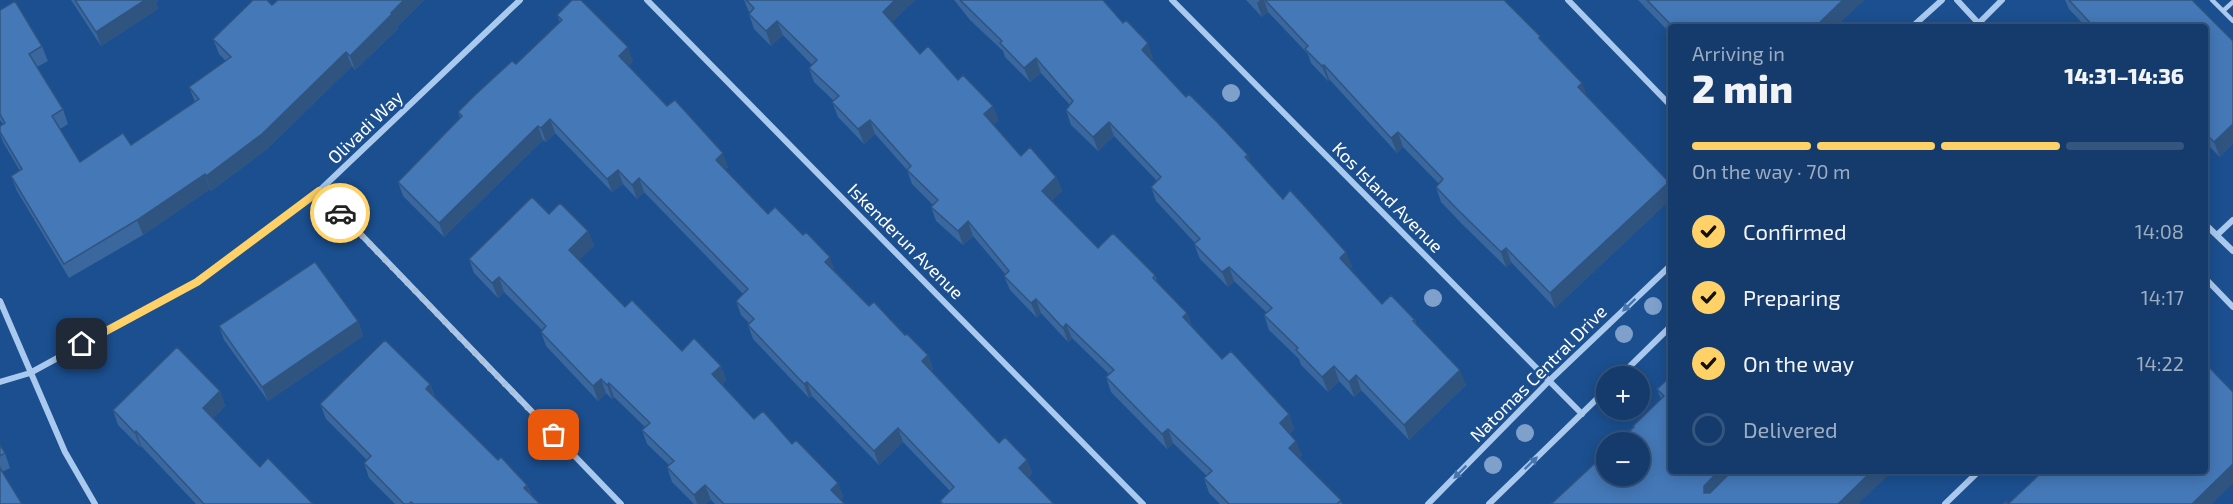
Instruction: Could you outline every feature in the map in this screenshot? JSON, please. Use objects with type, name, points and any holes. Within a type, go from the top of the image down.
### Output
[{"type":"street","name":"Olivadi Way","points":[[0,382],[30,373],[197,282],[319,191],[520,0]]},
{"type":"street","name":"Iskenderun Avenue","points":[[647,0],[1143,504]]},
{"type":"street","name":"Kos Island Avenue","points":[[1172,0],[1582,414]]},
{"type":"street","points":[[1568,0],[1668,103]]},
{"type":"street","points":[[1915,24],[1942,0]]},
{"type":"street","points":[[1957,0],[1977,24]]},
{"type":"street","points":[[1981,24],[2002,0]]},
{"type":"street","points":[[319,191],[621,504]]},
{"type":"street","points":[[2217,235],[2233,220]]},
{"type":"street","points":[[2208,227],[2233,251]]},
{"type":"street","name":"Natomas Central Drive","points":[[1428,504],[1549,381],[1668,268]]},
{"type":"street","points":[[2208,281],[2233,307]]},
{"type":"street","points":[[0,301],[64,452],[94,504]]},
{"type":"street","points":[[1630,366],[1668,329]]},
{"type":"street","points":[[1489,504],[1596,400]]},
{"type":"street","points":[[1945,504],[1976,474]]},
{"type":"lane","points":[[2212,0],[2233,21]]},
{"type":"lane","points":[[2223,11],[2233,2]]},
{"type":"building","points":[[75,0],[145,0],[96,32]]},
{"type":"building","points":[[253,0],[267,0],[272,5],[278,0],[404,0],[350,56],[346,52],[262,134],[206,176],[205,174],[137,220],[64,264],[11,176],[22,169],[0,132],[0,126],[5,123],[0,114],[0,10],[15,1],[42,46],[29,54],[63,109],[52,116],[80,162],[123,133],[131,145],[199,99],[189,87],[231,57],[213,39]]},
{"type":"building","points":[[572,0],[581,0],[628,47],[619,56],[667,106],[675,100],[723,153],[716,160],[768,214],[775,207],[803,235],[806,232],[830,257],[825,262],[869,306],[874,302],[905,335],[907,334],[928,355],[922,361],[999,443],[1005,437],[1027,460],[1019,468],[1054,504],[943,504],[940,501],[954,487],[898,428],[874,451],[807,382],[804,384],[748,325],[754,319],[736,301],[748,289],[639,178],[632,185],[618,170],[607,179],[550,119],[541,128],[538,126],[439,223],[398,182],[462,116],[458,112],[475,95],[512,61],[516,64],[562,20],[557,15]]},
{"type":"building","points":[[746,0],[895,0],[883,12],[920,54],[928,46],[958,80],[963,75],[993,106],[984,114],[1021,156],[1030,147],[1056,177],[1042,191],[1098,248],[1113,233],[1155,275],[1153,278],[1187,313],[1183,317],[1222,359],[1231,351],[1289,414],[1280,423],[1296,441],[1289,448],[1341,500],[1337,504],[1229,504],[1204,478],[1212,471],[1168,429],[1162,434],[1106,377],[1114,370],[1066,324],[1063,328],[1036,299],[1031,303],[1004,276],[1009,271],[968,221],[958,231],[931,207],[938,200],[907,170],[911,166],[870,120],[858,129],[832,102],[839,96],[809,68],[817,60],[777,21],[766,31],[749,14],[754,8]]},
{"type":"building","points":[[960,0],[1103,0],[1123,23],[1126,20],[1148,43],[1142,50],[1186,97],[1189,94],[1218,123],[1248,155],[1245,157],[1283,199],[1290,190],[1346,252],[1340,258],[1382,304],[1391,295],[1460,370],[1404,425],[1356,375],[1349,382],[1334,366],[1322,377],[1296,350],[1298,348],[1264,315],[1272,308],[1229,267],[1222,272],[1194,244],[1200,239],[1151,187],[1161,177],[1109,122],[1093,137],[1066,110],[1073,101],[1036,58],[1024,68],[1000,43],[1002,41]]},
{"type":"building","points":[[1265,0],[1504,0],[1582,83],[1578,87],[1668,183],[1550,293],[1506,248],[1501,252],[1456,208],[1436,187],[1443,179],[1398,132],[1391,138],[1324,65],[1322,66],[1305,49],[1308,46]]},
{"type":"building","points":[[1647,0],[1843,0],[1818,24],[1670,24]]},
{"type":"building","points":[[2069,0],[2192,0],[2233,41],[2233,124],[2214,142],[2208,136],[2208,24],[2091,24]]},
{"type":"building","points":[[532,197],[549,214],[560,203],[588,231],[569,250],[625,307],[632,300],[682,351],[694,338],[721,366],[712,374],[754,419],[763,411],[792,444],[796,440],[838,483],[831,490],[845,504],[724,504],[705,485],[694,495],[667,467],[674,461],[642,430],[650,423],[609,383],[607,385],[601,379],[593,386],[541,332],[546,326],[499,277],[492,283],[469,259]]},
{"type":"building","points":[[315,262],[358,321],[262,387],[219,326]]},
{"type":"building","points":[[385,340],[430,384],[426,389],[498,460],[501,457],[527,485],[524,488],[540,504],[414,504],[411,502],[404,504],[364,463],[371,456],[320,404]]},
{"type":"building","points":[[177,347],[220,391],[203,408],[260,467],[268,458],[313,504],[204,504],[136,431],[135,433],[113,410]]},
{"type":"building","points":[[2208,366],[2233,392],[2233,464],[2192,504],[2008,504],[2040,474],[2208,474]]},
{"type":"building","points":[[1668,379],[1668,474],[1716,474],[1704,486],[1704,493],[1710,493],[1729,474],[1869,474],[1838,504],[1551,504],[1596,462],[1596,486],[1650,486],[1650,432],[1628,432],[1639,420],[1650,420],[1650,410],[1664,396],[1657,389]]},
{"type":"building","points":[[0,445],[5,453],[0,456]]},
{"type":"building","points":[[0,468],[22,504],[0,504]]},
{"type":"way so far","points":[[340,213],[554,435]]},
{"type":"route","points":[[82,344],[197,282],[319,191],[340,213]]}]
